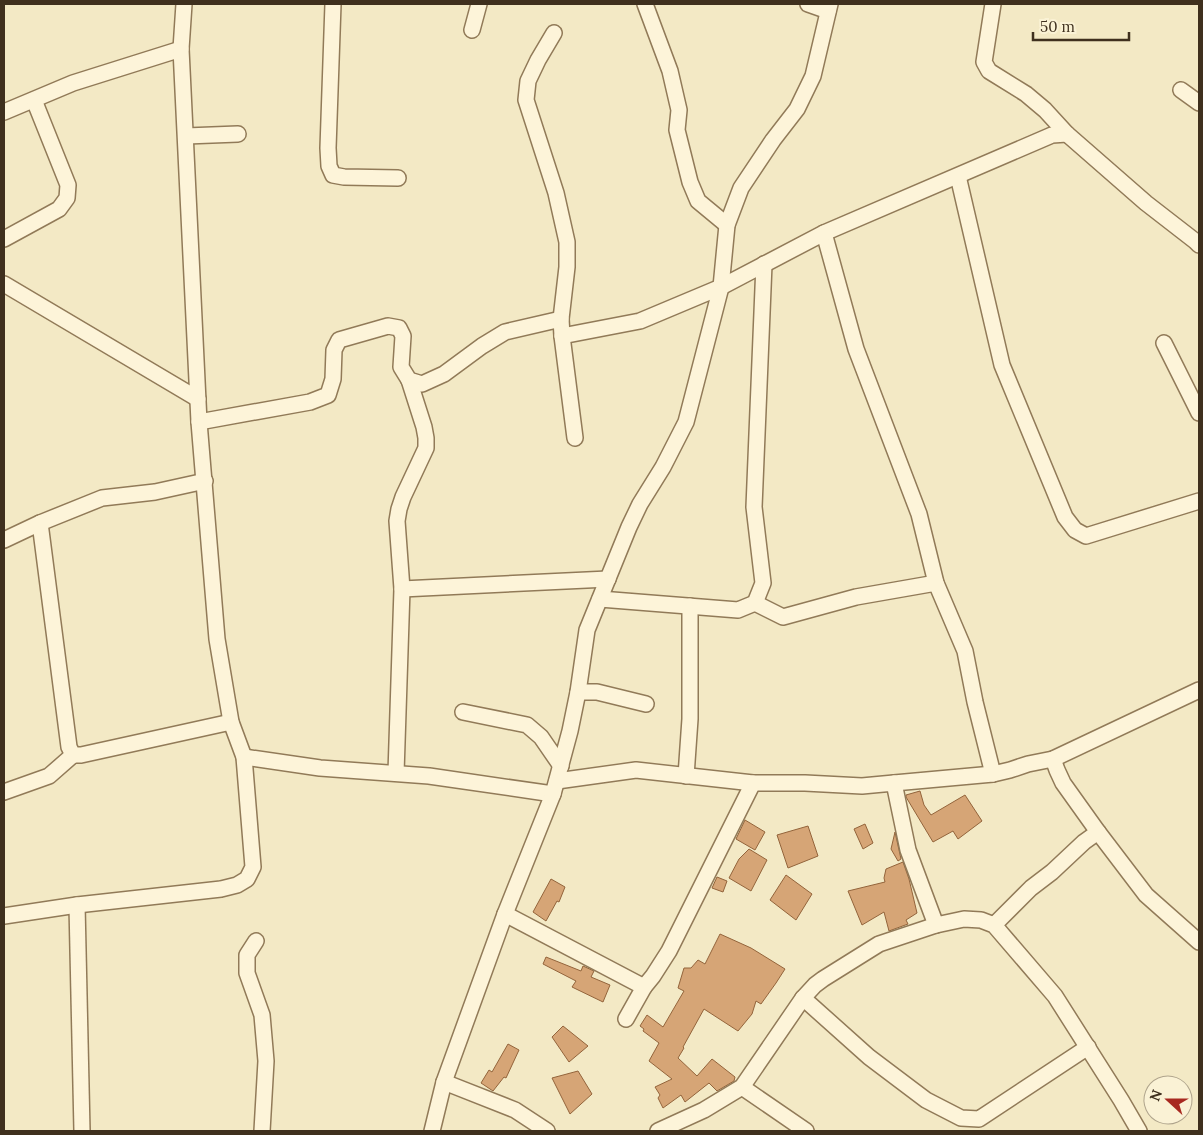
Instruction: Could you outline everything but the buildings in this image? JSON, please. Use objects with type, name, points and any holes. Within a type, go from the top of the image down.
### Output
[{"type":"street","points":[[4,916],[77,905],[222,889],[237,885],[248,879],[253,867],[244,757],[231,722],[217,639],[198,399],[181,49],[184,4]]},
{"type":"street","points":[[333,4],[329,166],[333,175],[344,177],[398,178]]},
{"type":"street","points":[[472,30],[479,4]]},
{"type":"street","points":[[645,4],[670,70],[679,110],[677,130],[690,182],[698,201],[727,225]]},
{"type":"street","points":[[432,1131],[444,1082],[505,914],[557,780],[578,692],[587,630],[629,527],[686,422],[721,287],[727,225],[741,188],[797,109],[813,76],[829,7],[808,4]]},
{"type":"street","points":[[993,4],[984,62],[989,71],[1026,94],[1045,110],[1067,134],[1146,203],[1199,245]]},
{"type":"street","points":[[554,33],[528,81],[526,100],[556,193],[567,242],[567,267],[561,319],[575,438]]},
{"type":"street","points":[[4,112],[74,83],[181,49]]},
{"type":"street","points":[[1181,90],[1199,103]]},
{"type":"street","points":[[4,239],[59,209],[68,198],[68,185],[34,100]]},
{"type":"street","points":[[186,136],[238,134]]},
{"type":"street","points":[[562,336],[640,321],[721,287],[824,232],[1052,135],[1067,134]]},
{"type":"street","points":[[958,176],[1002,365],[1066,517],[1075,530],[1086,536],[1199,501]]},
{"type":"street","points":[[824,232],[856,349],[919,514],[936,583],[965,651],[975,702],[993,774]]},
{"type":"street","points":[[756,603],[763,583],[754,507],[764,264]]},
{"type":"street","points":[[4,284],[198,399]]},
{"type":"street","points":[[409,380],[422,384],[444,374],[482,346],[505,332],[561,319]]},
{"type":"street","points":[[200,422],[310,402],[328,395],[333,379],[334,350],[339,340],[388,326],[399,328],[403,336],[401,367],[409,380],[424,427],[426,448],[398,509],[397,521],[402,589],[396,773]]},
{"type":"street","points":[[1164,344],[1199,413]]},
{"type":"street","points":[[6,535],[102,498],[155,492],[205,481]]},
{"type":"street","points":[[40,523],[69,747],[73,755]]},
{"type":"street","points":[[402,589],[608,579]]},
{"type":"street","points":[[600,599],[738,610],[756,603],[783,617],[856,598],[936,583]]},
{"type":"street","points":[[686,776],[690,719],[690,606]]},
{"type":"street","points":[[244,757],[320,768],[429,776],[477,784],[557,780],[636,770],[753,783],[862,786],[993,774],[1053,759],[1199,690]]},
{"type":"street","points":[[578,692],[597,692],[646,704]]},
{"type":"street","points":[[463,712],[526,725],[541,737],[557,780]]},
{"type":"street","points":[[4,792],[49,776],[73,755],[81,755],[231,722]]},
{"type":"street","points":[[1053,759],[1063,783],[1146,895],[1199,942]]},
{"type":"street","points":[[626,1019],[644,987],[668,951],[753,783]]},
{"type":"street","points":[[894,783],[908,850],[936,925]]},
{"type":"street","points":[[994,925],[1031,888],[1098,832]]},
{"type":"street","points":[[77,905],[82,1131]]},
{"type":"street","points":[[505,914],[644,987]]},
{"type":"street","points":[[658,1131],[704,1110],[742,1088],[803,998],[823,979],[879,944],[936,925],[964,919],[981,920],[994,925],[1055,996],[1139,1131]]},
{"type":"street","points":[[256,941],[246,955],[247,973],[262,1014],[266,1061],[262,1131]]},
{"type":"street","points":[[803,998],[876,1062],[926,1100],[961,1118],[979,1119],[1088,1047]]},
{"type":"street","points":[[444,1082],[515,1110],[548,1131]]},
{"type":"street","points":[[742,1088],[806,1131]]}]
